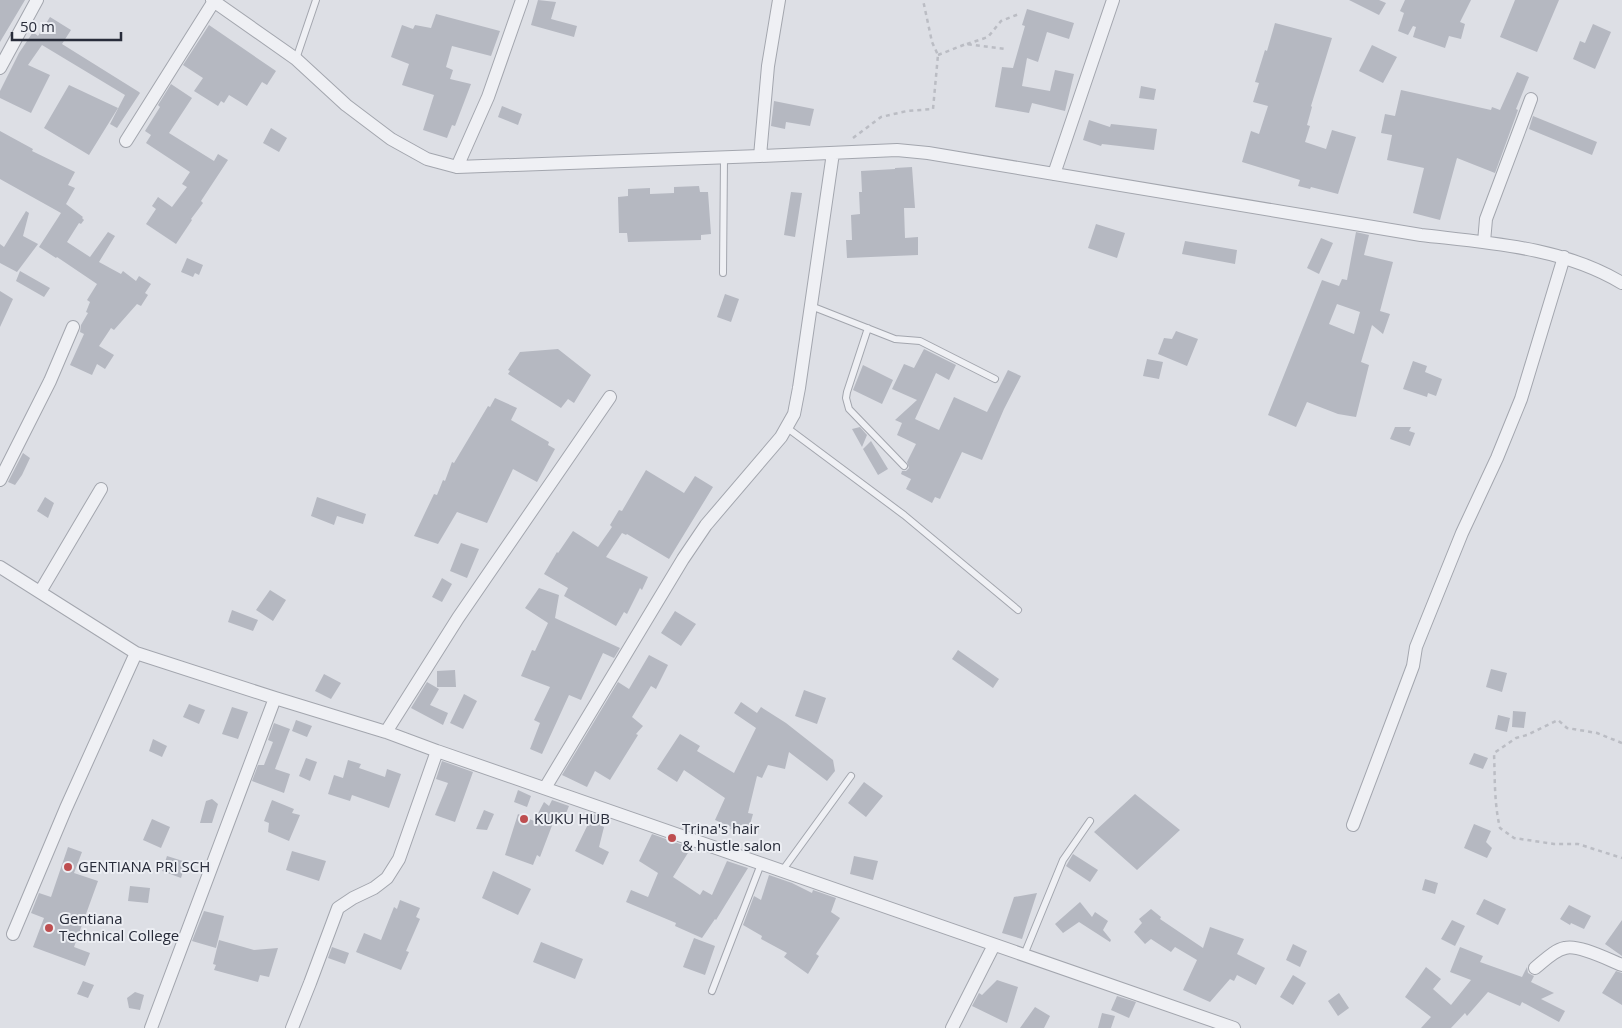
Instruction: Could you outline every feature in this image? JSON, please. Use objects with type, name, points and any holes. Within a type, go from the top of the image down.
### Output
[{"type":"street","points":[[0,68],[37,0]]},
{"type":"street","points":[[456,166],[488,97],[522,0]]},
{"type":"street","points":[[760,156],[768,66],[778,0]]},
{"type":"street","points":[[1054,174],[1113,0]]},
{"type":"street","points":[[126,141],[213,1],[296,59],[346,104],[390,139],[427,159],[456,166],[724,158],[897,150],[928,153],[1422,235],[1484,242],[1545,252],[1578,261],[1622,283]]},
{"type":"street","points":[[1484,242],[1486,220],[1531,99]]},
{"type":"street","points":[[546,788],[683,559],[706,525],[780,437],[794,414],[833,152]]},
{"type":"street","points":[[1353,825],[1413,666],[1416,646],[1462,533],[1497,458],[1521,399],[1564,257]]},
{"type":"street","points":[[0,480],[50,381],[73,327]]},
{"type":"street","points":[[386,732],[458,618],[610,397]]},
{"type":"street","points":[[40,592],[100,489]]},
{"type":"street","points":[[0,568],[136,653],[386,732],[1234,1028]]},
{"type":"street","points":[[13,934],[66,808],[136,653]]},
{"type":"street","points":[[151,1028],[274,698]]},
{"type":"street","points":[[292,1028],[338,908],[374,888],[387,878],[398,859],[437,751]]},
{"type":"street","points":[[952,1028],[994,945]]},
{"type":"street","points":[[1535,968],[1556,951],[1566,947],[1575,948],[1622,965]]},
{"type":"lane","points":[[296,59],[316,0]]},
{"type":"lane","points":[[723,273],[724,158]]},
{"type":"lane","points":[[811,306],[895,339],[920,341],[995,379]]},
{"type":"lane","points":[[868,328],[847,392],[847,404],[904,466]]},
{"type":"lane","points":[[786,428],[904,516],[1018,610]]},
{"type":"lane","points":[[782,871],[850,776]]},
{"type":"lane","points":[[1024,955],[1063,860],[1090,821]]},
{"type":"lane","points":[[712,991],[761,864]]},
{"type":"path","points":[[833,152],[881,117],[907,111],[933,109],[938,55],[932,42],[922,0]]},
{"type":"path","points":[[938,55],[988,37],[1001,21],[1019,14]]},
{"type":"path","points":[[966,44],[1005,49]]},
{"type":"path","points":[[1622,743],[1597,733],[1567,728],[1558,720],[1527,735],[1516,738],[1494,753],[1495,794],[1500,828],[1514,838],[1554,844],[1578,844],[1622,858]]},
{"type":"building","points":[[0,0],[25,0],[0,42]]},
{"type":"building","points":[[538,0],[556,2],[551,19],[577,26],[574,37],[531,25]]},
{"type":"building","points":[[1349,0],[1379,0],[1386,3],[1379,15]]},
{"type":"building","points":[[1405,0],[1471,0],[1460,22],[1465,24],[1461,39],[1449,36],[1445,48],[1413,37],[1416,27],[1413,26],[1408,35],[1398,31],[1404,13],[1400,11]]},
{"type":"building","points":[[1515,0],[1559,0],[1537,52],[1500,37]]},
{"type":"building","points":[[1027,9],[1074,23],[1069,39],[1047,32],[1038,62],[1027,58],[1022,86],[1050,91],[1055,70],[1074,74],[1065,111],[1032,103],[1029,113],[995,107],[1002,67],[1013,68],[1025,26],[1022,25]]},
{"type":"building","points":[[436,14],[500,31],[491,56],[452,46],[446,67],[453,70],[450,79],[471,84],[455,126],[452,125],[447,138],[423,130],[434,95],[402,85],[409,64],[391,57],[402,25],[413,29],[415,25],[431,28]]},
{"type":"building","points":[[50,17],[71,30],[62,44],[140,93],[117,128],[110,124],[125,95],[42,45],[28,65],[50,75],[31,113],[0,98],[0,91],[19,53],[33,32],[38,36]]},
{"type":"building","points":[[1275,23],[1332,38],[1311,106],[1307,125],[1310,126],[1305,142],[1326,149],[1332,130],[1356,137],[1338,194],[1311,187],[1310,189],[1298,186],[1300,180],[1242,162],[1251,131],[1259,134],[1268,106],[1253,102],[1259,83],[1255,82]]},
{"type":"building","points":[[1593,24],[1611,32],[1595,69],[1573,59],[1580,41],[1585,43]]},
{"type":"building","points":[[209,25],[276,71],[267,85],[262,82],[247,106],[229,95],[224,103],[221,101],[218,106],[194,91],[203,78],[183,65]]},
{"type":"building","points":[[1372,45],[1397,57],[1383,83],[1359,71]]},
{"type":"building","points":[[1517,72],[1529,77],[1516,109],[1518,110],[1495,173],[1457,158],[1440,220],[1413,213],[1424,168],[1387,160],[1392,135],[1381,133],[1385,114],[1395,116],[1401,90],[1491,110],[1492,107],[1500,110]]},
{"type":"building","points":[[171,84],[192,98],[169,133],[214,161],[218,154],[228,160],[176,244],[146,224],[156,209],[152,206],[158,197],[172,207],[187,187],[182,184],[190,172],[146,143],[151,135],[145,131],[160,107],[158,105]]},
{"type":"building","points":[[69,85],[118,108],[89,155],[44,128]]},
{"type":"building","points":[[1141,86],[1156,89],[1154,100],[1139,98]]},
{"type":"building","points":[[774,101],[814,109],[810,126],[786,122],[785,129],[771,126]]},
{"type":"building","points":[[502,106],[522,114],[518,125],[498,117]]},
{"type":"building","points":[[1533,116],[1597,142],[1592,155],[1529,129]]},
{"type":"building","points":[[1089,120],[1110,127],[1111,124],[1157,129],[1154,150],[1102,144],[1101,146],[1083,140]]},
{"type":"building","points":[[271,128],[287,138],[279,152],[263,143]]},
{"type":"building","points":[[0,131],[33,149],[32,151],[75,172],[68,185],[75,188],[66,204],[83,217],[84,220],[81,224],[79,223],[67,242],[90,257],[108,232],[115,236],[99,262],[121,274],[123,271],[136,281],[139,276],[151,284],[145,293],[148,295],[141,306],[137,304],[114,330],[111,328],[99,346],[114,355],[105,369],[97,364],[92,375],[70,365],[84,334],[80,332],[81,325],[88,313],[86,312],[90,302],[87,300],[97,284],[39,247],[61,213],[0,179]]},
{"type":"building","points":[[912,167],[915,208],[904,208],[905,238],[918,237],[918,255],[847,258],[846,240],[852,240],[851,215],[860,214],[859,192],[862,192],[861,171]]},
{"type":"building","points":[[699,186],[700,192],[708,192],[711,234],[701,235],[701,240],[628,242],[627,233],[619,233],[618,197],[628,196],[628,189],[650,188],[650,194],[674,193],[674,187]]},
{"type":"building","points":[[791,192],[802,193],[795,237],[784,235]]},
{"type":"building","points":[[26,211],[29,213],[23,236],[38,244],[17,272],[0,263],[0,244],[4,247]]},
{"type":"building","points":[[1096,224],[1125,233],[1117,258],[1088,248]]},
{"type":"building","points":[[1356,232],[1369,235],[1364,255],[1393,262],[1380,311],[1390,314],[1383,334],[1372,325],[1361,362],[1369,365],[1356,417],[1338,414],[1307,402],[1296,427],[1268,415],[1322,280],[1339,286],[1342,279],[1347,280]],"holes":[[[1337,304],[1360,312],[1354,334],[1329,324]]]},
{"type":"building","points":[[1321,238],[1333,243],[1319,274],[1307,268]]},
{"type":"building","points":[[1185,241],[1237,250],[1235,264],[1182,254]]},
{"type":"building","points":[[187,258],[203,265],[199,275],[195,273],[193,277],[181,272]]},
{"type":"building","points":[[20,271],[50,288],[44,297],[16,281]]},
{"type":"building","points":[[0,291],[13,299],[0,327]]},
{"type":"building","points":[[725,294],[739,299],[731,322],[717,317]]},
{"type":"building","points":[[1176,331],[1198,339],[1187,366],[1158,354],[1164,338],[1172,339]]},
{"type":"building","points":[[558,349],[591,375],[574,403],[568,399],[561,408],[508,374],[510,371],[508,370],[520,352]]},
{"type":"building","points":[[924,349],[956,365],[949,380],[936,373],[915,419],[939,430],[954,397],[987,412],[1008,370],[1021,376],[1004,409],[982,460],[962,452],[940,499],[935,497],[932,503],[906,489],[911,479],[901,474],[902,471],[906,471],[909,468],[907,462],[916,444],[897,435],[902,423],[895,420],[917,400],[892,389],[904,364],[914,368]]},
{"type":"building","points":[[1147,359],[1163,362],[1159,379],[1143,376]]},
{"type":"building","points":[[1413,361],[1427,366],[1425,372],[1442,379],[1436,396],[1428,393],[1427,397],[1403,389]]},
{"type":"building","points":[[863,365],[893,380],[882,404],[853,390]]},
{"type":"building","points":[[495,398],[517,408],[511,420],[549,442],[548,445],[555,449],[537,482],[513,469],[487,523],[457,512],[438,544],[414,536],[434,494],[437,495],[443,480],[445,481],[452,462],[454,463],[488,406],[490,407]]},
{"type":"building","points":[[860,427],[867,435],[862,447],[852,429]]},
{"type":"building","points":[[1395,427],[1411,427],[1409,431],[1415,433],[1410,446],[1390,439]]},
{"type":"building","points":[[871,441],[888,469],[878,475],[863,449]]},
{"type":"building","points":[[23,453],[30,458],[15,485],[8,482]]},
{"type":"building","points":[[646,470],[684,493],[695,476],[713,487],[669,559],[627,534],[622,533],[606,557],[648,577],[642,590],[640,588],[627,614],[624,612],[616,626],[564,596],[568,588],[544,574],[557,552],[573,531],[598,547],[612,527],[610,525],[619,510],[622,511]]},
{"type":"building","points":[[45,497],[54,503],[48,518],[37,511]]},
{"type":"building","points":[[317,497],[366,514],[363,524],[337,516],[334,525],[311,516]]},
{"type":"building","points":[[461,543],[479,549],[467,578],[450,571]]},
{"type":"building","points":[[442,578],[452,584],[442,602],[432,597]]},
{"type":"building","points":[[539,588],[559,595],[555,618],[620,648],[614,658],[603,653],[581,700],[569,695],[542,754],[530,749],[540,723],[534,720],[550,687],[521,676],[532,650],[535,651],[548,623],[525,608]]},
{"type":"building","points":[[270,590],[286,600],[273,621],[256,610]]},
{"type":"building","points":[[232,610],[258,620],[253,631],[228,622]]},
{"type":"building","points":[[675,611],[696,624],[681,646],[661,633]]},
{"type":"building","points":[[958,650],[999,679],[993,688],[952,659]]},
{"type":"building","points":[[649,655],[668,665],[656,689],[651,686],[632,717],[643,726],[636,734],[638,735],[610,780],[595,771],[587,787],[562,775],[618,682],[629,689]]},
{"type":"building","points":[[1491,669],[1507,673],[1502,692],[1486,687]]},
{"type":"building","points":[[455,670],[456,687],[437,687],[437,671]]},
{"type":"building","points":[[324,674],[341,683],[331,699],[315,691]]},
{"type":"building","points":[[427,682],[439,689],[430,705],[448,713],[443,725],[411,708]]},
{"type":"building","points":[[804,690],[826,698],[817,724],[795,716]]},
{"type":"building","points":[[464,694],[477,701],[463,729],[450,723]]},
{"type":"building","points":[[741,702],[757,713],[761,707],[786,723],[833,760],[835,771],[827,781],[789,752],[785,769],[768,765],[762,778],[757,776],[748,813],[753,814],[747,835],[730,829],[731,827],[715,820],[725,798],[684,770],[677,782],[657,769],[680,734],[700,746],[697,751],[734,773],[756,728],[734,713]]},
{"type":"building","points":[[189,704],[205,710],[199,724],[183,717]]},
{"type":"building","points":[[232,707],[248,712],[238,739],[222,734]]},
{"type":"building","points":[[1513,711],[1526,712],[1524,728],[1512,727]]},
{"type":"building","points":[[1498,715],[1510,718],[1507,732],[1495,729]]},
{"type":"building","points":[[296,720],[312,726],[307,737],[292,731]]},
{"type":"building","points":[[274,723],[290,729],[275,769],[290,774],[284,793],[252,781],[258,765],[264,765],[273,742],[268,740]]},
{"type":"building","points":[[153,739],[167,746],[162,757],[149,751]]},
{"type":"building","points":[[1474,753],[1488,758],[1483,769],[1469,764]]},
{"type":"building","points":[[306,758],[317,762],[310,781],[299,776]]},
{"type":"building","points":[[348,760],[361,764],[359,768],[385,777],[387,769],[401,774],[389,808],[352,795],[350,801],[328,794],[334,775],[343,778]]},
{"type":"building","points":[[442,761],[473,772],[455,822],[435,815],[448,783],[436,779]]},
{"type":"building","points":[[864,782],[883,796],[866,817],[848,803]]},
{"type":"building","points":[[518,790],[531,796],[527,807],[514,802]]},
{"type":"building","points":[[1135,794],[1180,830],[1137,870],[1094,832]]},
{"type":"building","points":[[212,799],[218,804],[212,823],[200,823],[206,801]]},
{"type":"building","points":[[272,800],[294,809],[292,813],[300,815],[289,841],[268,832],[269,823],[264,821]]},
{"type":"building","points":[[552,800],[569,806],[564,818],[556,815],[540,857],[537,855],[533,865],[505,855],[518,814],[534,821],[544,802],[549,806]]},
{"type":"building","points":[[484,810],[494,814],[487,830],[476,829]]},
{"type":"building","points":[[593,814],[605,818],[599,847],[609,852],[603,865],[575,851]]},
{"type":"building","points":[[152,819],[170,827],[161,848],[143,840]]},
{"type":"building","points":[[1474,824],[1491,831],[1486,842],[1492,848],[1487,858],[1464,848]]},
{"type":"building","points":[[652,834],[691,848],[673,877],[700,895],[703,890],[712,895],[727,861],[748,868],[716,920],[702,938],[675,926],[676,923],[626,902],[631,890],[648,897],[658,873],[639,861]]},
{"type":"building","points":[[68,847],[82,852],[74,873],[98,881],[74,947],[90,953],[85,966],[33,947],[44,918],[31,913],[39,893],[51,897]]},
{"type":"building","points":[[292,851],[326,861],[319,881],[286,870]]},
{"type":"building","points":[[1073,854],[1098,870],[1090,882],[1066,866]]},
{"type":"building","points":[[167,856],[186,862],[181,878],[162,871]]},
{"type":"building","points":[[854,856],[878,861],[873,880],[850,874]]},
{"type":"building","points":[[493,871],[531,889],[518,915],[482,898]]},
{"type":"building","points":[[769,875],[792,883],[812,893],[813,890],[836,898],[831,912],[840,918],[816,954],[819,956],[808,974],[784,957],[787,953],[761,939],[762,936],[743,925],[754,896],[761,900]]},
{"type":"building","points":[[1425,879],[1438,883],[1435,894],[1422,890]]},
{"type":"building","points":[[130,886],[150,888],[148,903],[128,901]]},
{"type":"building","points":[[1037,893],[1022,939],[1002,933],[1014,897]]},
{"type":"building","points":[[1484,899],[1506,909],[1498,925],[1476,914]]},
{"type":"building","points":[[400,900],[420,908],[416,917],[420,919],[406,951],[409,952],[401,970],[356,952],[364,933],[381,940],[394,907],[397,909]]},
{"type":"building","points":[[1080,902],[1092,917],[1095,912],[1108,921],[1103,930],[1111,940],[1110,942],[1079,922],[1063,933],[1055,924]]},
{"type":"building","points":[[1569,905],[1591,916],[1584,929],[1571,923],[1570,925],[1560,919]]},
{"type":"building","points":[[1151,909],[1161,917],[1160,919],[1203,948],[1210,927],[1244,939],[1237,954],[1265,968],[1256,985],[1237,975],[1234,981],[1230,979],[1210,1002],[1183,990],[1197,960],[1175,947],[1171,952],[1151,939],[1145,944],[1134,932],[1142,923],[1139,919]]},
{"type":"building","points":[[204,911],[224,916],[216,948],[192,941]]},
{"type":"building","points":[[1452,920],[1465,926],[1455,946],[1441,939]]},
{"type":"building","points":[[1622,920],[1622,956],[1605,944]]},
{"type":"building","points":[[694,938],[715,946],[705,975],[683,967]]},
{"type":"building","points":[[219,940],[254,950],[278,948],[269,977],[260,975],[258,982],[214,970],[216,965],[213,964]]},
{"type":"building","points":[[541,942],[583,959],[575,979],[533,962]]},
{"type":"building","points":[[1293,944],[1307,951],[1300,967],[1286,960]]},
{"type":"building","points":[[332,947],[349,953],[345,964],[328,958]]},
{"type":"building","points":[[1460,947],[1483,956],[1480,962],[1522,977],[1527,967],[1528,973],[1534,976],[1531,982],[1554,993],[1541,999],[1565,1011],[1559,1022],[1522,1002],[1520,1006],[1488,992],[1467,1016],[1465,1013],[1451,1028],[1421,1028],[1431,1017],[1405,997],[1426,967],[1441,979],[1433,989],[1451,1005],[1471,980],[1450,972]]},
{"type":"building","points":[[1616,971],[1622,973],[1622,1005],[1602,993]]},
{"type":"building","points":[[1293,975],[1306,983],[1293,1005],[1280,997]]},
{"type":"building","points":[[997,980],[1018,987],[1007,1023],[972,1006],[979,993],[982,995]]},
{"type":"building","points":[[83,981],[94,985],[88,998],[77,994]]},
{"type":"building","points":[[135,992],[144,995],[140,1010],[129,1008],[127,998]]},
{"type":"building","points":[[1339,993],[1349,1008],[1338,1016],[1328,1001]]},
{"type":"building","points":[[1117,996],[1136,1002],[1129,1018],[1111,1010]]},
{"type":"building","points":[[1035,1007],[1050,1016],[1044,1028],[1020,1028]]},
{"type":"building","points":[[1102,1013],[1115,1016],[1111,1028],[1098,1028]]},
{"type":"place","name":"KUKU HUB","points":[[524,819]]},
{"type":"place","name":"Trina's hair & hustle salon","points":[[672,838]]},
{"type":"place","name":"GENTIANA PRI SCH","points":[[68,867]]},
{"type":"place","name":"Gentiana Technical College","points":[[49,928]]}]
